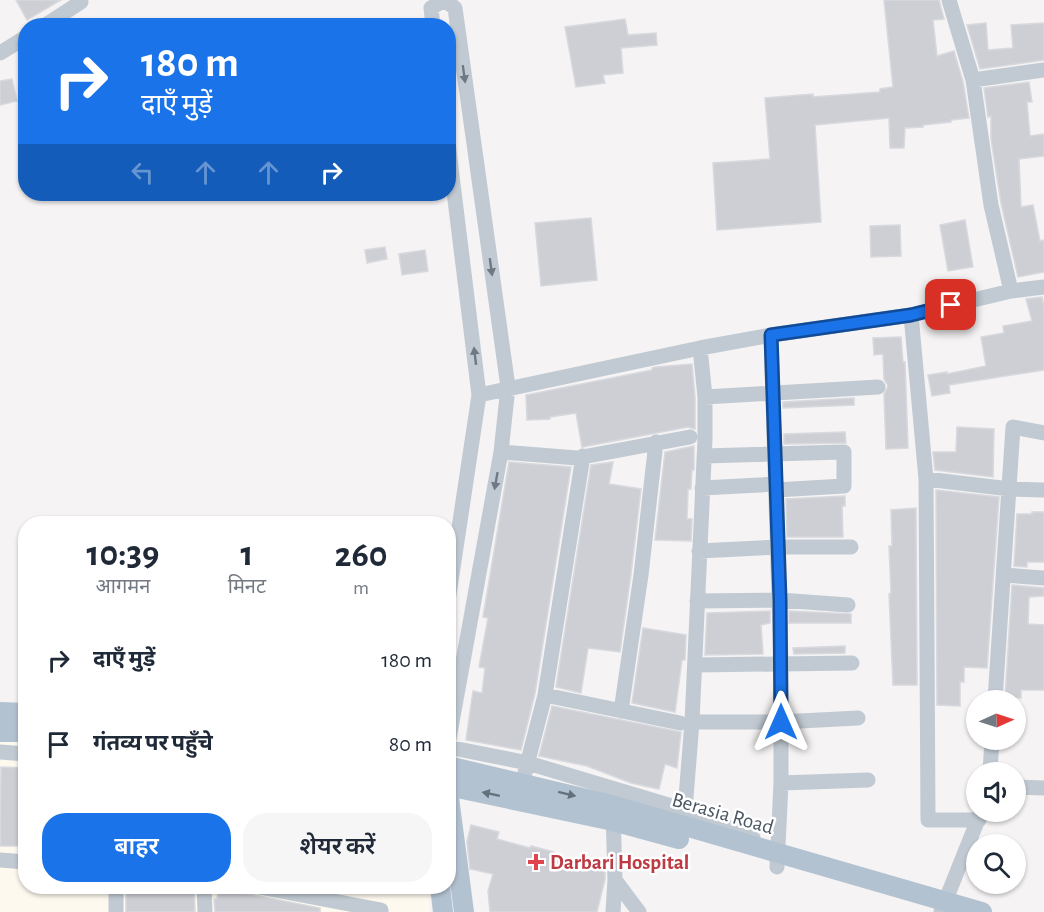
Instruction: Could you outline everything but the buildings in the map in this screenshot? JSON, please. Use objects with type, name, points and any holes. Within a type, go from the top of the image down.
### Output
[{"type":"main road","points":[[0,712],[18,713]]},
{"type":"main road","points":[[0,732],[18,732]]},
{"type":"main road","name":"Berasia Road","points":[[456,769],[520,792],[613,813],[778,856],[940,909],[982,912]]},
{"type":"main road","name":"Berasia Road","points":[[456,788],[520,792]]},
{"type":"main road","points":[[456,850],[464,912]]},
{"type":"main road","points":[[441,894],[443,912]]},
{"type":"street","points":[[432,18],[431,8],[444,0],[455,8],[508,387],[501,452],[456,702]]},
{"type":"street","points":[[948,0],[973,80],[991,205],[1011,291]]},
{"type":"street","points":[[56,18],[81,2]]},
{"type":"street","points":[[0,53],[18,42]]},
{"type":"street","points":[[973,80],[1044,70]]},
{"type":"street","points":[[455,201],[479,395],[456,548]]},
{"type":"street","points":[[479,395],[700,348],[771,335],[911,315],[1011,291],[1044,287]]},
{"type":"street","points":[[911,315],[926,479],[928,820],[966,817]]},
{"type":"street","points":[[456,748],[528,763],[685,810],[778,856],[781,783],[781,665],[771,335]]},
{"type":"street","points":[[685,810],[686,722],[695,665],[704,456],[705,397],[700,348]]},
{"type":"street","points":[[705,397],[878,387]]},
{"type":"street","points":[[996,690],[1014,428],[1044,433]]},
{"type":"street","points":[[501,452],[569,458],[690,437]]},
{"type":"street","points":[[621,711],[641,574],[656,442]]},
{"type":"street","points":[[702,488],[844,486],[844,452],[704,456]]},
{"type":"street","points":[[520,792],[545,695],[583,456]]},
{"type":"street","points":[[926,479],[1010,489],[1044,490]]},
{"type":"street","points":[[699,551],[778,547],[851,547]]},
{"type":"street","points":[[1004,575],[1044,578]]},
{"type":"street","points":[[697,601],[780,600],[848,605]]},
{"type":"street","points":[[695,665],[852,663]]},
{"type":"street","points":[[545,695],[686,722],[781,722],[858,717]]},
{"type":"street","points":[[0,752],[18,753]]},
{"type":"street","points":[[781,783],[868,780]]},
{"type":"street","points":[[1026,787],[1044,788]]},
{"type":"street","points":[[613,813],[615,880],[613,912]]},
{"type":"street","points":[[940,909],[977,822]]},
{"type":"street","points":[[0,860],[18,861]]},
{"type":"street","points":[[615,880],[639,912]]},
{"type":"street","points":[[116,894],[116,912]]},
{"type":"street","points":[[205,894],[206,912]]},
{"type":"street","points":[[297,894],[381,910],[381,912]]},
{"type":"shaded area","points":[[0,733],[18,735],[18,894],[429,894],[430,912],[0,912]]},
{"type":"place","name":"Darbari Hospital","points":[[536,862]]},
{"type":"route","points":[[781,722],[780,600],[771,335],[911,315],[951,305]]}]
